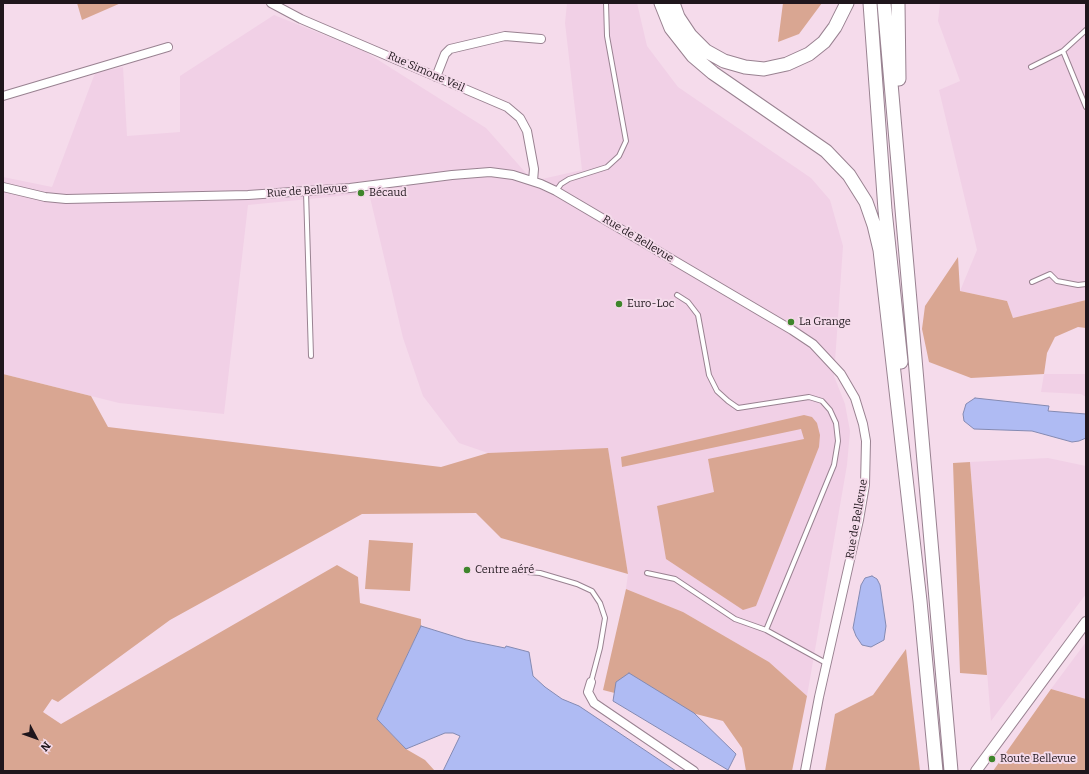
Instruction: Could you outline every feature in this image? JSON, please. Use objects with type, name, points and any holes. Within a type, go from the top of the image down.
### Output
[{"type":"highway","points":[[661,3],[671,28],[693,56],[713,73],[826,152],[849,175],[866,202],[874,225],[880,250],[920,601]]},
{"type":"highway","points":[[673,3],[678,17],[690,35],[706,50],[724,61],[745,67],[764,69],[787,64],[809,54],[824,42],[835,26],[847,3]]},
{"type":"highway","points":[[870,3],[885,210],[899,340],[920,601],[936,771]]},
{"type":"highway","points":[[884,3],[904,245],[951,764]]},
{"type":"highway","points":[[898,3],[897,30],[904,245]]},
{"type":"street","name":"Rue Simone Veil","points":[[271,3],[301,19],[507,107],[520,118],[527,131],[534,169],[534,181]]},
{"type":"street","points":[[436,76],[445,54],[450,50],[506,36],[541,39]]},
{"type":"street","points":[[3,96],[168,47]]},
{"type":"street","name":"Rue de Bellevue","points":[[3,187],[45,197],[66,199],[241,196],[306,192],[490,172],[513,175],[534,181],[556,191],[792,330],[813,344],[841,374],[855,398],[864,424],[866,441],[865,485],[805,771]]},
{"type":"street","points":[[976,771],[1086,622]]},
{"type":"street","points":[[591,682],[588,692],[594,703],[694,771]]},
{"type":"lane","points":[[556,191],[561,184],[569,179],[607,168],[619,156],[626,140],[607,36],[606,3]]},
{"type":"lane","points":[[1032,67],[1063,51],[1086,30]]},
{"type":"lane","points":[[1063,51],[1084,95],[1086,107]]},
{"type":"lane","points":[[306,192],[311,356]]},
{"type":"lane","points":[[1032,282],[1050,274],[1057,281],[1078,285],[1086,284]]},
{"type":"lane","points":[[677,295],[688,302],[698,315],[709,375],[717,391],[728,402],[738,408],[809,397],[822,401],[830,410],[836,423],[838,441],[834,465],[766,630]]},
{"type":"lane","points":[[514,571],[540,573],[577,584],[592,591],[600,603],[605,618],[600,648],[591,682]]},
{"type":"lane","points":[[647,573],[675,579],[735,619],[766,630],[827,664]]},
{"type":"shaded area","points":[[77,3],[121,3],[82,20]]},
{"type":"shaded area","points":[[567,3],[637,3],[647,46],[678,87],[811,178],[830,200],[843,246],[834,376],[845,404],[850,431],[847,465],[807,696],[769,662],[683,612],[626,589],[628,574],[608,449],[488,453],[459,443],[423,396],[403,338],[369,193],[248,205],[224,414],[119,403],[3,374],[3,177],[52,187],[95,73],[123,67],[127,136],[180,132],[180,76],[274,15],[364,51],[486,128],[533,181],[582,170],[565,23]]},
{"type":"shaded area","points":[[783,3],[822,3],[799,34],[778,42]]},
{"type":"shaded area","points":[[940,3],[1086,3],[1086,300],[1013,318],[1007,301],[960,291],[977,250],[939,90],[960,81],[938,21]]},
{"type":"shaded area","points":[[958,257],[960,291],[1007,301],[1013,318],[1086,300],[1086,328],[1078,327],[1055,337],[1047,353],[1044,374],[971,378],[929,362],[922,329],[925,306]]},
{"type":"shaded area","points":[[3,374],[91,396],[108,427],[441,467],[488,453],[608,448],[628,574],[501,538],[476,513],[362,514],[170,620],[58,702],[52,699],[43,712],[61,724],[337,565],[358,577],[360,603],[421,619],[421,626],[377,719],[406,749],[425,760],[435,771],[3,771]]},
{"type":"shaded area","points":[[1044,374],[1086,374],[1086,397],[1081,394],[1041,392]]},
{"type":"shaded area","points":[[804,415],[812,417],[817,423],[820,435],[819,447],[756,606],[743,610],[666,559],[657,506],[714,492],[708,459],[804,439],[801,429],[622,467],[621,457]]},
{"type":"shaded area","points":[[1048,458],[1086,466],[1086,594],[991,721],[970,462]]},
{"type":"shaded area","points":[[970,462],[987,675],[960,673],[953,463]]},
{"type":"shaded area","points":[[369,540],[413,543],[410,591],[365,589]]},
{"type":"shaded area","points":[[626,589],[683,612],[769,662],[807,696],[792,771],[746,771],[742,748],[723,721],[603,690]]},
{"type":"shaded area","points":[[1086,642],[1086,699],[1051,689]]},
{"type":"shaded area","points":[[906,649],[920,771],[825,771],[835,714],[873,695]]},
{"type":"shaded area","points":[[1051,689],[1086,699],[1086,771],[993,771]]},
{"type":"water","points":[[975,398],[1049,406],[1048,411],[1086,414],[1086,438],[1072,442],[1032,431],[974,429],[964,421],[963,414],[966,404]]},
{"type":"water","points":[[872,576],[877,579],[880,585],[886,626],[884,640],[871,647],[862,645],[853,628],[861,585],[865,578]]},
{"type":"water","points":[[421,626],[466,640],[505,648],[506,646],[529,652],[533,676],[545,687],[562,699],[579,706],[676,771],[443,771],[460,736],[453,733],[445,733],[406,749],[377,719]]},
{"type":"water","points":[[629,673],[694,713],[736,754],[728,770],[613,701],[616,682]]},
{"type":"place","name":"Bécaud","points":[[361,193]]},
{"type":"place","name":"Euro-Loc","points":[[619,304]]},
{"type":"place","name":"La Grange","points":[[791,322]]},
{"type":"place","name":"Centre aéré","points":[[467,570]]},
{"type":"place","name":"Route Bellevue","points":[[992,759]]}]
